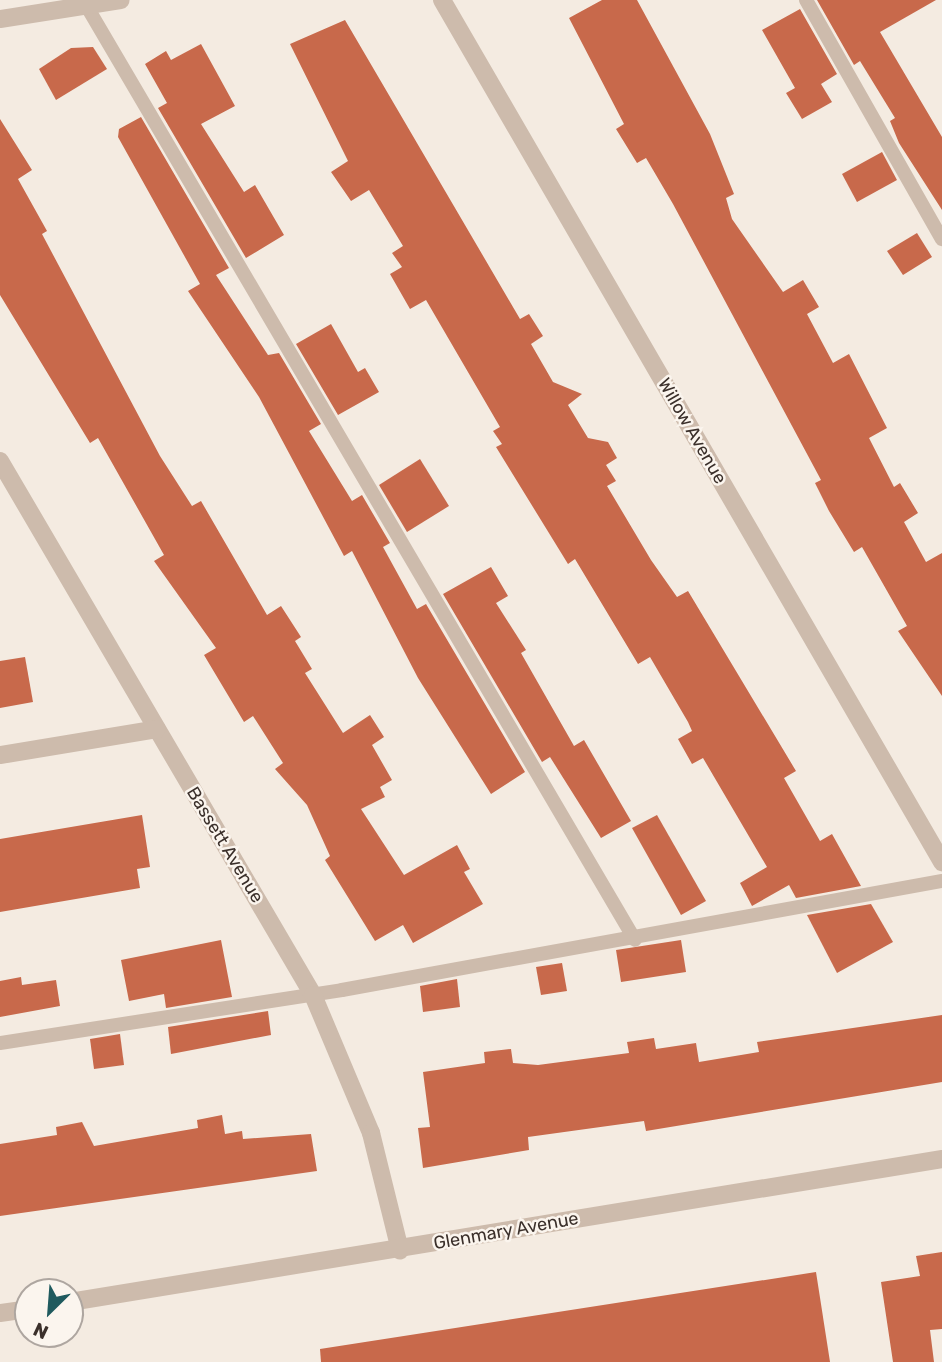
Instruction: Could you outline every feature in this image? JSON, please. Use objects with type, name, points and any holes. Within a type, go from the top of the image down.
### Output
[{"type":"street","name":"Willow Avenue","points":[[443,0],[942,862]]},
{"type":"street","points":[[0,19],[103,2]]},
{"type":"street","name":"Bassett Avenue","points":[[0,461],[313,995],[371,1133],[400,1250]]},
{"type":"street","points":[[0,755],[157,729]]},
{"type":"street","name":"Glenmary Avenue","points":[[84,1300],[942,1159]]},
{"type":"lane","points":[[806,0],[942,239]]},
{"type":"lane","points":[[103,2],[635,940]]},
{"type":"lane","points":[[0,1043],[313,995],[635,940],[942,881]]},
{"type":"building","points":[[602,0],[637,0],[710,134],[734,194],[726,198],[732,219],[783,292],[803,280],[819,307],[807,314],[833,363],[849,354],[887,428],[869,438],[894,487],[900,483],[918,513],[904,522],[926,562],[942,553],[942,696],[898,631],[907,626],[862,547],[854,552],[829,511],[815,483],[821,480],[673,204],[646,158],[637,163],[616,129],[624,124],[569,18]]},
{"type":"building","points":[[817,0],[936,0],[880,32],[942,137],[942,210],[899,143],[890,121],[895,118],[860,61],[854,65]]},
{"type":"building","points":[[800,9],[837,74],[821,84],[832,102],[802,119],[786,93],[795,88],[762,30]]},
{"type":"building","points":[[345,20],[520,319],[529,314],[543,336],[531,344],[553,382],[582,394],[568,405],[588,438],[608,442],[617,458],[606,465],[616,481],[607,486],[651,560],[677,597],[688,591],[796,771],[784,778],[820,841],[832,834],[861,886],[796,898],[789,885],[752,906],[740,883],[767,867],[703,758],[692,764],[678,739],[692,731],[688,722],[650,657],[638,664],[575,559],[568,564],[496,447],[502,444],[493,431],[500,427],[426,300],[410,309],[390,274],[402,267],[392,253],[403,246],[369,190],[351,201],[331,172],[348,161],[290,44]]},
{"type":"building","points":[[201,44],[235,106],[201,124],[244,192],[255,185],[284,235],[246,258],[158,108],[167,103],[145,64],[166,51],[171,60]]},
{"type":"building","points":[[93,47],[107,69],[56,100],[39,69],[71,48]]},
{"type":"building","points":[[141,117],[229,268],[216,275],[268,355],[279,353],[321,424],[309,431],[352,501],[362,495],[390,543],[383,547],[417,609],[426,604],[525,772],[491,794],[418,678],[352,551],[344,556],[259,397],[188,291],[200,284],[118,137],[119,129]]},
{"type":"building","points":[[0,119],[32,170],[18,179],[47,231],[42,234],[160,456],[192,506],[201,501],[267,615],[281,606],[301,637],[295,641],[312,669],[305,673],[343,733],[370,715],[384,737],[372,745],[392,780],[380,787],[385,797],[361,809],[404,875],[457,845],[470,869],[464,872],[483,904],[413,943],[403,925],[375,941],[325,860],[330,856],[307,805],[275,769],[283,763],[253,716],[244,722],[204,655],[216,648],[154,561],[164,555],[98,438],[90,443],[0,295]]},
{"type":"building","points":[[882,152],[897,180],[857,202],[842,174]]},
{"type":"building","points":[[917,233],[932,257],[903,275],[887,251]]},
{"type":"building","points":[[331,324],[358,372],[365,368],[379,392],[338,415],[296,344]]},
{"type":"building","points":[[420,459],[449,506],[407,532],[379,485]]},
{"type":"building","points":[[491,567],[508,596],[496,603],[526,650],[521,653],[574,746],[584,740],[631,821],[601,838],[550,757],[542,762],[443,594]]},
{"type":"building","points":[[25,657],[33,702],[0,708],[0,661]]},
{"type":"building","points":[[142,815],[150,867],[137,869],[140,888],[0,912],[0,839]]},
{"type":"building","points":[[657,815],[706,901],[681,915],[632,828]]},
{"type":"building","points":[[871,904],[893,942],[837,973],[807,915]]},
{"type":"building","points":[[221,940],[232,997],[166,1008],[164,994],[129,1001],[121,960]]},
{"type":"building","points":[[681,940],[686,972],[621,982],[616,950]]},
{"type":"building","points":[[562,963],[567,991],[541,995],[536,967]]},
{"type":"building","points":[[21,977],[22,985],[56,980],[60,1006],[0,1017],[0,981]]},
{"type":"building","points":[[457,979],[460,1007],[423,1012],[420,986]]},
{"type":"building","points":[[268,1011],[271,1035],[171,1054],[168,1027]]},
{"type":"building","points":[[942,1015],[942,1082],[646,1131],[644,1121],[528,1137],[529,1150],[423,1168],[418,1128],[430,1127],[423,1072],[485,1063],[484,1052],[511,1049],[513,1063],[538,1065],[629,1053],[627,1042],[654,1038],[656,1049],[696,1043],[699,1062],[759,1052],[757,1042]]},
{"type":"building","points":[[120,1034],[124,1065],[94,1069],[90,1039]]},
{"type":"building","points":[[222,1115],[225,1134],[242,1131],[243,1139],[311,1134],[317,1171],[0,1216],[0,1144],[57,1135],[56,1127],[82,1122],[94,1146],[198,1128],[197,1120]]},
{"type":"building","points":[[942,1252],[942,1329],[930,1330],[934,1362],[893,1362],[881,1282],[920,1276],[916,1256]]},
{"type":"building","points":[[816,1272],[830,1362],[321,1362],[320,1349]]}]
